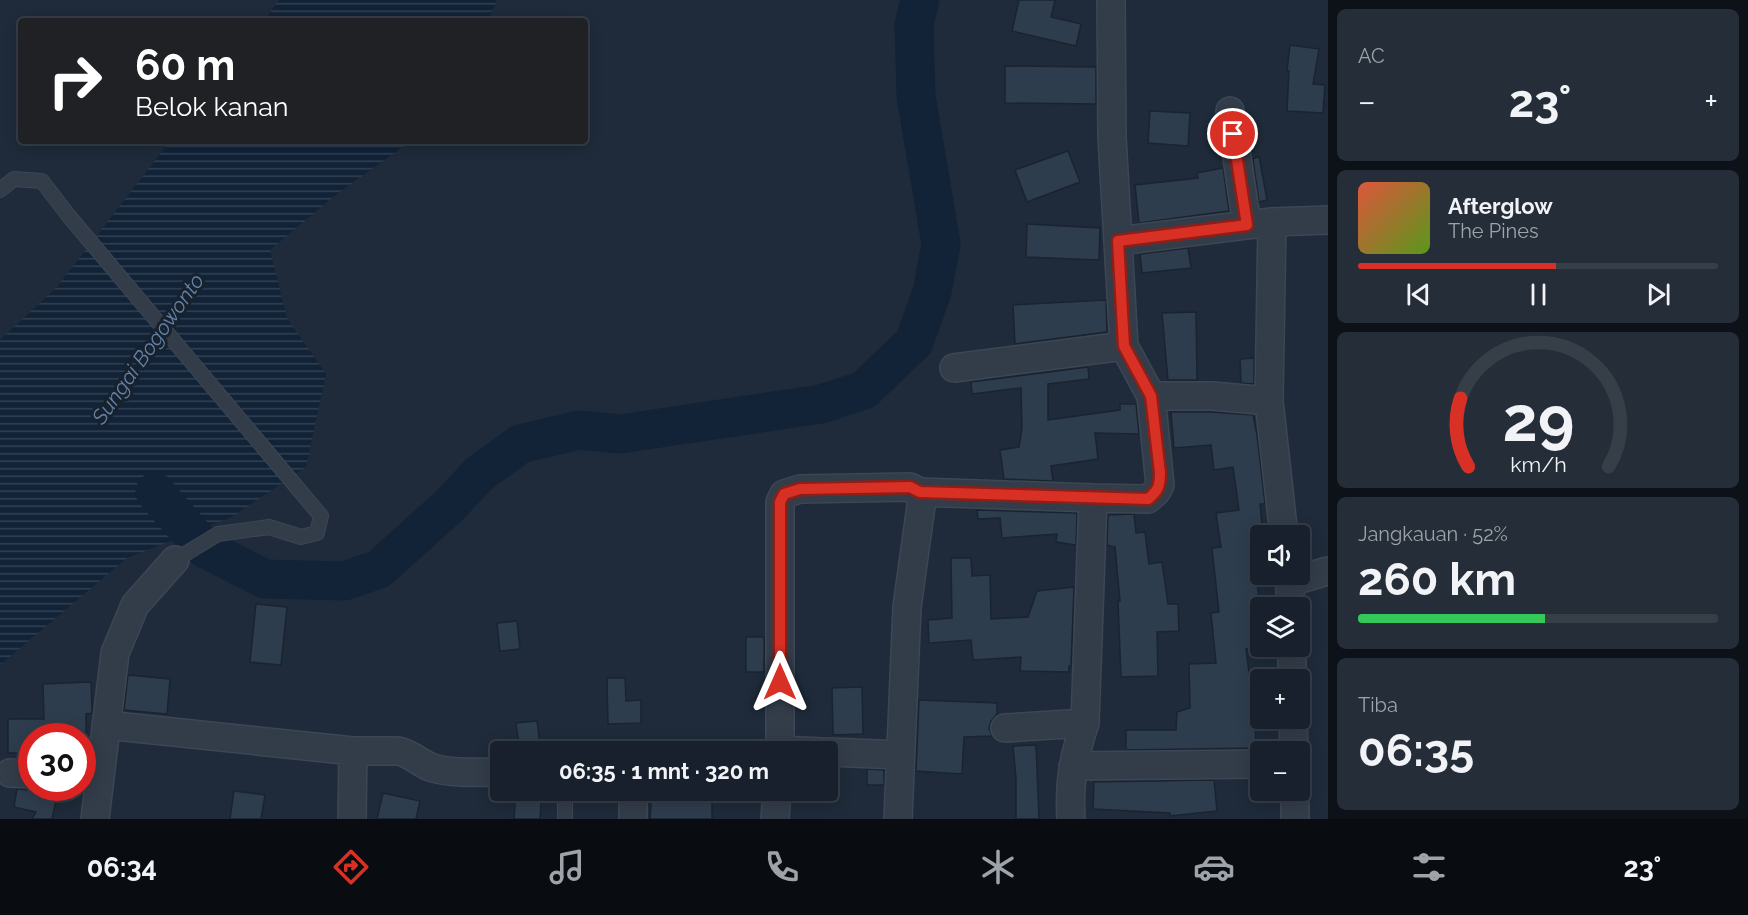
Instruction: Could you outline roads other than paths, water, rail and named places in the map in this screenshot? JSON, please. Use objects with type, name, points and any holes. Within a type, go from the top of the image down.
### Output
[{"type":"street","points":[[780,741],[780,502],[784,494],[800,489],[910,487],[920,492],[1148,499],[1160,485],[1151,396],[1124,346],[1112,137],[1111,0]]},
{"type":"street","points":[[1230,111],[1259,223],[1269,402],[1283,525]]},
{"type":"street","points":[[1118,241],[1259,223],[1328,220]]},
{"type":"street","points":[[954,368],[1124,346]]},
{"type":"street","points":[[1151,396],[1212,396],[1269,402]]},
{"type":"street","points":[[898,819],[907,607],[921,506],[920,492]]},
{"type":"street","points":[[1071,819],[1069,788],[1085,723],[1093,498]]},
{"type":"street","points":[[96,760],[106,725],[114,653],[135,606],[175,560]]},
{"type":"street","points":[[1290,588],[1328,571]]},
{"type":"street","points":[[1005,728],[1085,723]]},
{"type":"street","points":[[106,725],[353,751],[398,751],[404,752],[422,764],[444,770],[490,772]]},
{"type":"street","points":[[352,819],[353,751]]},
{"type":"street","points":[[838,752],[900,755]]},
{"type":"street","points":[[1073,766],[1250,764]]},
{"type":"street","points":[[93,801],[95,819]]},
{"type":"street","points":[[633,801],[633,819]]},
{"type":"street","points":[[775,819],[776,801]]},
{"type":"street","points":[[1295,801],[1295,819]]},
{"type":"lane","points":[[0,190],[14,179],[42,181],[321,516],[317,533],[301,537],[269,527],[218,534],[175,560]]},
{"type":"lane","points":[[565,801],[565,819]]},
{"type":"water","points":[[279,0],[497,0],[489,18],[266,18]]},
{"type":"water","name":"Sungai Bogowonto","points":[[168,144],[407,144],[337,194],[270,250],[287,318],[326,374],[306,467],[232,517],[127,558],[0,665],[0,340],[57,287]]},
{"type":"waterway","points":[[155,492],[204,548],[265,579],[344,581],[379,569],[449,506],[479,474],[520,444],[579,430],[620,434],[821,404],[864,390],[914,342],[932,292],[941,244],[916,96],[914,25],[920,0]]}]
